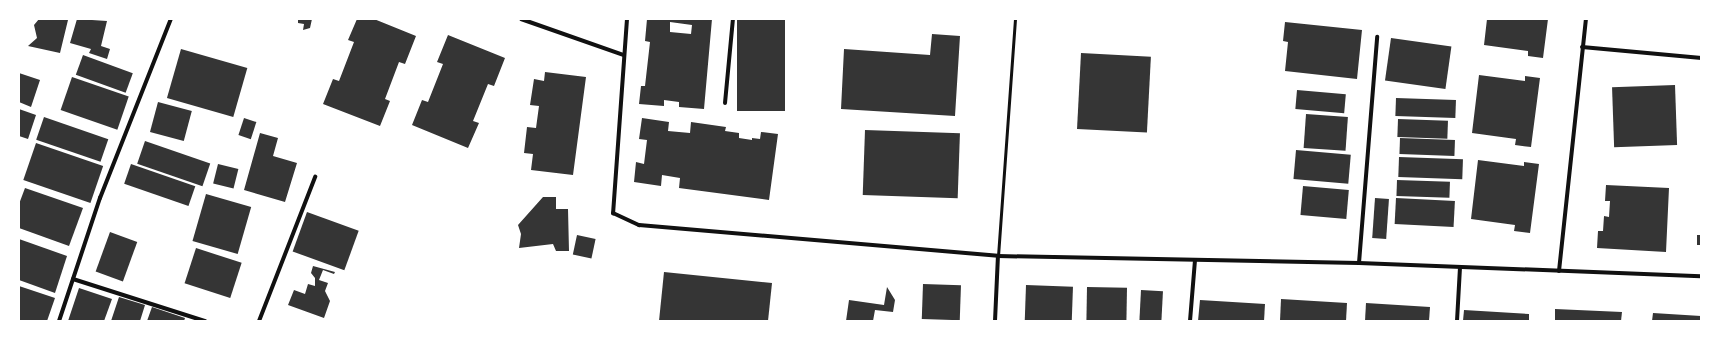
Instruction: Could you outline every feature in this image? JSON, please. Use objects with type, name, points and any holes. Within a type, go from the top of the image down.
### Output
[{"type":"street","points":[[59,321],[100,198],[171,19]]},
{"type":"street","points":[[521,19],[624,55]]},
{"type":"street","points":[[627,19],[613,212],[639,225],[998,256],[1359,263],[1701,276]]},
{"type":"street","points":[[725,103],[733,19]]},
{"type":"street","points":[[1559,271],[1586,19]]},
{"type":"street","points":[[1359,263],[1377,37]]},
{"type":"street","points":[[1582,48],[1701,58]]},
{"type":"street","points":[[259,321],[315,177]]},
{"type":"street","points":[[994,321],[998,256]]},
{"type":"street","points":[[1190,321],[1195,260]]},
{"type":"street","points":[[1457,321],[1460,267]]},
{"type":"street","points":[[73,279],[205,321]]},
{"type":"lane","points":[[998,256],[1015,19]]},
{"type":"building","points":[[39,19],[68,20],[60,53],[28,46],[37,38],[34,25]]},
{"type":"building","points":[[77,19],[107,21],[101,46],[110,49],[107,59],[89,53],[91,49],[70,43]]},
{"type":"building","points":[[298,19],[312,19],[310,28],[303,30],[304,24],[298,23]]},
{"type":"building","points":[[357,19],[374,19],[416,36],[405,64],[399,62],[385,99],[390,101],[380,126],[323,104],[333,79],[339,81],[354,42],[348,40]]},
{"type":"building","points":[[647,19],[712,19],[704,109],[679,107],[679,102],[664,100],[664,106],[639,104],[641,86],[645,86],[650,42],[645,41]],"holes":[[[670,22],[692,25],[691,34],[670,32]]]},
{"type":"building","points":[[737,19],[785,19],[785,111],[737,111]]},
{"type":"building","points":[[1487,19],[1548,19],[1543,58],[1528,56],[1528,51],[1484,45]]},
{"type":"building","points":[[1285,22],[1362,30],[1357,79],[1285,71],[1288,42],[1283,41]]},
{"type":"building","points":[[932,34],[960,36],[955,116],[841,109],[844,49],[930,55]]},
{"type":"building","points":[[448,35],[505,58],[494,86],[488,84],[473,121],[479,123],[468,148],[412,125],[422,100],[428,102],[443,64],[437,62]]},
{"type":"building","points":[[1391,38],[1451,46],[1445,89],[1385,81]]},
{"type":"building","points":[[181,49],[247,68],[233,117],[167,98]]},
{"type":"building","points":[[1081,53],[1151,57],[1147,133],[1077,129]]},
{"type":"building","points":[[83,55],[133,73],[126,93],[76,75]]},
{"type":"building","points":[[545,72],[586,77],[573,175],[531,170],[533,154],[524,153],[527,127],[536,128],[539,106],[530,105],[534,79],[544,81]]},
{"type":"building","points":[[19,73],[40,80],[31,107],[19,102]]},
{"type":"building","points":[[1479,75],[1525,81],[1525,76],[1540,78],[1531,147],[1515,145],[1516,139],[1472,133]]},
{"type":"building","points":[[72,77],[129,97],[117,130],[61,110]]},
{"type":"building","points":[[1675,85],[1677,145],[1614,147],[1612,87]]},
{"type":"building","points":[[1297,90],[1346,94],[1344,113],[1295,109]]},
{"type":"building","points":[[1396,98],[1456,100],[1455,118],[1395,116]]},
{"type":"building","points":[[158,102],[192,111],[184,141],[150,132]]},
{"type":"building","points":[[19,109],[36,115],[28,139],[19,136]]},
{"type":"building","points":[[1306,114],[1348,117],[1346,151],[1304,148]]},
{"type":"building","points":[[44,117],[108,139],[100,162],[36,140]]},
{"type":"building","points":[[244,118],[256,122],[251,139],[238,135]]},
{"type":"building","points":[[642,118],[669,122],[668,131],[690,133],[691,122],[726,127],[725,131],[739,133],[739,138],[752,140],[752,138],[760,139],[761,132],[778,134],[769,200],[679,188],[680,178],[662,175],[661,186],[634,182],[636,162],[644,164],[647,140],[639,139]]},
{"type":"building","points":[[1398,119],[1448,121],[1447,139],[1397,137]]},
{"type":"building","points":[[865,130],[960,133],[958,198],[863,195]]},
{"type":"building","points":[[260,133],[278,138],[273,156],[297,163],[285,202],[244,190]]},
{"type":"building","points":[[1400,138],[1455,140],[1454,156],[1399,154]]},
{"type":"building","points":[[145,141],[210,163],[202,186],[137,164]]},
{"type":"building","points":[[36,143],[103,166],[90,203],[23,180]]},
{"type":"building","points":[[1296,150],[1351,155],[1348,184],[1293,179]]},
{"type":"building","points":[[1399,157],[1463,159],[1462,179],[1398,177]]},
{"type":"building","points":[[1478,160],[1524,166],[1524,162],[1539,164],[1530,233],[1514,231],[1515,225],[1471,219]]},
{"type":"building","points":[[131,164],[195,186],[188,206],[124,184]]},
{"type":"building","points":[[218,164],[238,169],[234,188],[213,183]]},
{"type":"building","points":[[1397,180],[1450,182],[1449,198],[1396,196]]},
{"type":"building","points":[[1606,185],[1669,188],[1666,252],[1597,248],[1598,231],[1603,231],[1604,216],[1609,217],[1610,201],[1605,201]]},
{"type":"building","points":[[1303,186],[1349,190],[1346,219],[1300,215]]},
{"type":"building","points":[[25,188],[83,208],[69,246],[19,228],[19,204]]},
{"type":"building","points":[[206,194],[251,207],[238,254],[192,241]]},
{"type":"building","points":[[543,197],[556,197],[556,209],[568,209],[569,251],[556,251],[553,244],[519,248],[521,234],[518,225]]},
{"type":"building","points":[[1375,198],[1389,199],[1386,239],[1372,238]]},
{"type":"building","points":[[1396,198],[1455,201],[1454,227],[1395,224]]},
{"type":"building","points":[[307,212],[359,231],[344,270],[293,251]]},
{"type":"building","points":[[110,232],[137,242],[123,281],[96,271]]},
{"type":"building","points":[[577,235],[596,239],[591,259],[573,255]]},
{"type":"building","points":[[1697,235],[1701,235],[1701,245],[1697,245]]},
{"type":"building","points":[[19,239],[67,256],[55,293],[19,280]]},
{"type":"building","points":[[196,248],[242,263],[230,298],[185,283]]},
{"type":"building","points":[[313,266],[335,272],[334,274],[323,270],[319,280],[328,283],[325,291],[330,301],[324,318],[288,305],[294,290],[305,294],[308,284],[315,286],[315,278],[311,273]]},
{"type":"building","points":[[664,272],[772,283],[768,321],[659,321]]},
{"type":"building","points":[[923,284],[961,285],[960,320],[922,319]]},
{"type":"building","points":[[1026,285],[1073,287],[1072,321],[1025,321]]},
{"type":"building","points":[[19,286],[55,298],[47,321],[19,321]]},
{"type":"building","points":[[887,287],[895,300],[893,312],[875,310],[873,321],[846,321],[849,300],[884,305]]},
{"type":"building","points":[[1087,287],[1127,288],[1126,321],[1086,321]]},
{"type":"building","points":[[79,288],[112,299],[104,321],[68,321]]},
{"type":"building","points":[[1141,290],[1163,291],[1161,321],[1139,321]]},
{"type":"building","points":[[119,297],[145,305],[140,321],[111,321]]},
{"type":"building","points":[[1281,299],[1347,303],[1346,321],[1280,321]]},
{"type":"building","points":[[1200,300],[1265,304],[1264,321],[1198,321]]},
{"type":"building","points":[[1366,303],[1430,307],[1429,321],[1365,321]]},
{"type":"building","points":[[152,307],[185,318],[184,321],[147,321]]},
{"type":"building","points":[[1555,309],[1622,312],[1621,321],[1555,321]]},
{"type":"building","points":[[1464,310],[1529,314],[1529,321],[1463,321]]},
{"type":"building","points":[[1653,313],[1701,316],[1701,321],[1652,321]]}]
